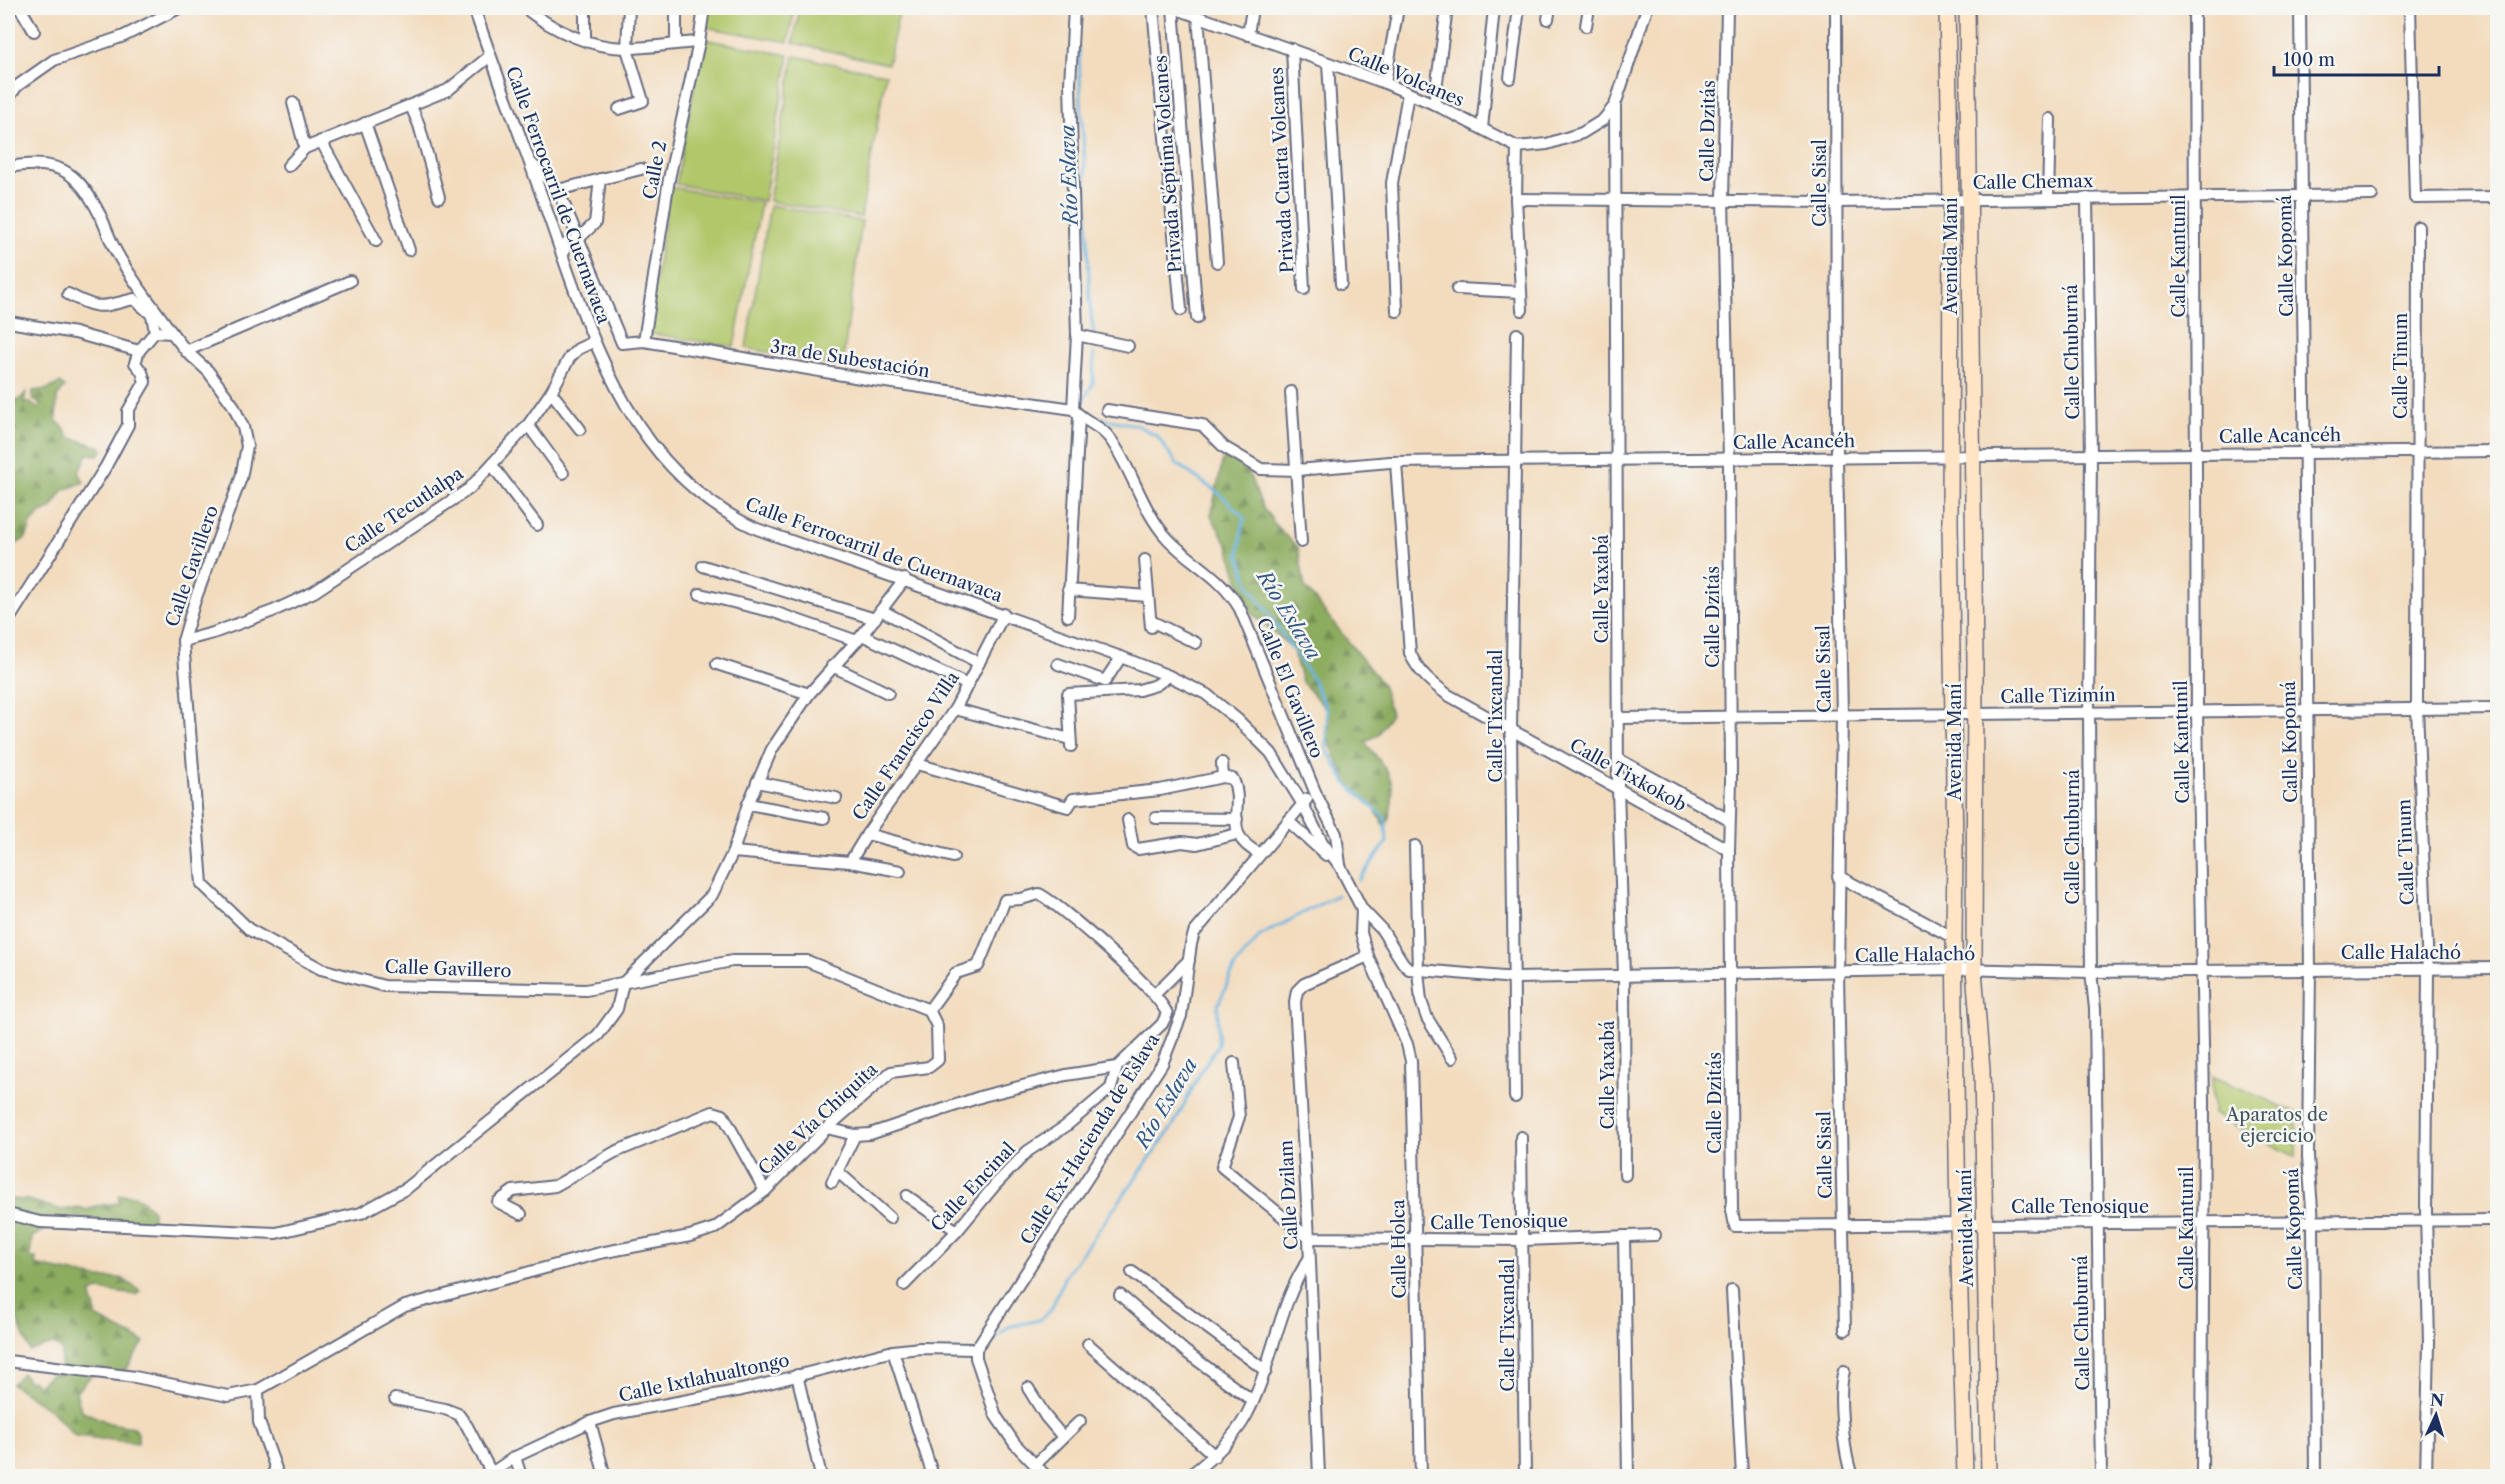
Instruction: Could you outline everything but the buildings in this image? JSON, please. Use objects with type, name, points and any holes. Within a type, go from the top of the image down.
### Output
[{"type":"street","points":[[20,8],[34,31]]},
{"type":"street","points":[[8,98],[17,86],[54,60],[124,36],[178,8]]},
{"type":"street","name":"Calle Ferrocarril de Cuernavaca","points":[[474,8],[593,342],[638,426],[683,479],[734,519],[757,529],[1004,614],[1169,676],[1206,694],[1238,720],[1272,753],[1322,842],[1340,866]]},
{"type":"street","points":[[525,8],[559,29],[605,46],[627,48],[699,42]]},
{"type":"street","points":[[585,8],[585,40]]},
{"type":"street","points":[[619,109],[643,101],[627,48],[629,8]]},
{"type":"street","points":[[675,43],[676,8]]},
{"type":"street","name":"Calle 2","points":[[644,341],[669,179],[699,42],[704,8]]},
{"type":"street","points":[[1068,616],[1077,335],[1070,84],[1074,8]]},
{"type":"street","points":[[1153,8],[1181,310]]},
{"type":"street","name":"Calle Volcanes","points":[[1174,8],[1203,14],[1248,35],[1385,83],[1434,104],[1517,147]]},
{"type":"street","name":"Privada Séptima Volcanes","points":[[1174,8],[1197,318]]},
{"type":"street","points":[[1248,35],[1252,8]]},
{"type":"street","points":[[1385,83],[1398,8]]},
{"type":"street","points":[[1434,104],[1447,8]]},
{"type":"street","points":[[1482,128],[1494,8]]},
{"type":"street","points":[[1510,78],[1519,8]]},
{"type":"street","points":[[1548,19],[1550,8]]},
{"type":"street","points":[[1586,26],[1589,8]]},
{"type":"street","name":"Calle Yaxabá","points":[[1625,1175],[1618,788],[1620,718],[1615,105],[1647,8]]},
{"type":"street","name":"Calle Dzitás","points":[[1727,8],[1723,199],[1729,459],[1729,850],[1732,1210],[1735,1226]]},
{"type":"street","name":"Calle Sisal","points":[[1836,8],[1837,458],[1842,715],[1838,973],[1845,1330]]},
{"type":"street","name":"Avenida Maní","points":[[1947,8],[1951,200],[1950,456],[1954,938],[1958,1225],[1965,1476]]},
{"type":"street","name":"Avenida Maní","points":[[1967,8],[1971,199],[1971,456],[1975,714],[1974,970],[1982,1070],[1989,1476]]},
{"type":"street","name":"Calle Kantunil","points":[[2194,8],[2198,711],[2202,971],[2202,1476]]},
{"type":"street","name":"Calle Kopomá","points":[[2300,8],[2310,969],[2308,1156],[2313,1222],[2315,1476]]},
{"type":"street","points":[[2410,8],[2415,198],[2498,197]]},
{"type":"street","points":[[1203,14],[1217,262]]},
{"type":"street","name":"Privada Cuarta Volcanes","points":[[1292,49],[1304,289]]},
{"type":"street","points":[[288,166],[305,148],[448,90],[490,56]]},
{"type":"street","points":[[1328,63],[1341,284]]},
{"type":"street","points":[[1397,310],[1392,183],[1408,94]]},
{"type":"street","points":[[293,103],[305,148]]},
{"type":"street","points":[[1522,310],[1516,199],[1517,147],[1547,144],[1582,133],[1604,120],[1615,105]]},
{"type":"street","points":[[411,106],[420,125],[440,196]]},
{"type":"street","points":[[2048,198],[2050,119]]},
{"type":"street","points":[[365,123],[409,250]]},
{"type":"street","points":[[321,141],[376,241]]},
{"type":"street","points":[[530,162],[558,190],[579,238]]},
{"type":"street","name":"Calle Gavillero","points":[[8,167],[41,164],[58,167],[71,173],[100,214],[116,253],[172,333],[186,351],[208,371],[234,405],[243,427],[247,446],[241,478],[195,600],[183,641],[202,884],[250,930],[321,969],[384,986],[586,990],[732,961],[807,961],[929,1010]]},
{"type":"street","points":[[558,190],[641,169]]},
{"type":"street","points":[[563,255],[566,244],[579,238],[595,223],[600,179]]},
{"type":"street","name":"Calle Chemax","points":[[1516,199],[1614,201],[1723,199],[1837,202],[2372,195]]},
{"type":"street","name":"Calle Chuburná","points":[[2087,198],[2091,455],[2089,712],[2091,972],[2095,1009],[2101,1476]]},
{"type":"street","name":"Calle Tinum","points":[[2418,227],[2417,708],[2428,970],[2426,1221],[2429,1343],[2426,1476]]},
{"type":"street","name":"3ra de Subestación","points":[[579,238],[622,344],[644,341],[1076,413]]},
{"type":"street","points":[[186,351],[350,281]]},
{"type":"street","points":[[1457,289],[1521,292]]},
{"type":"street","points":[[68,294],[90,306],[97,307],[134,299],[152,315],[155,332]]},
{"type":"street","points":[[9,322],[75,333],[139,351]]},
{"type":"street","points":[[155,332],[172,333]]},
{"type":"street","points":[[8,621],[105,468],[128,425],[128,411],[145,382],[142,372],[135,363],[139,351],[155,332]]},
{"type":"street","name":"Calle Tixcandal","points":[[1515,1097],[1511,730],[1517,334]]},
{"type":"street","points":[[1077,335],[1128,346]]},
{"type":"street","name":"Calle Tecutlalpa","points":[[183,641],[263,615],[314,592],[469,489],[528,425],[551,392],[570,357],[578,349],[593,342]]},
{"type":"street","points":[[551,392],[579,429]]},
{"type":"street","points":[[1291,392],[1301,542]]},
{"type":"street","name":"Calle Acancéh","points":[[1107,410],[1202,424],[1224,447],[1261,469],[1297,470],[1396,463],[1514,461],[2498,451]]},
{"type":"street","name":"Calle El Gavillero","points":[[1076,413],[1098,425],[1111,439],[1155,522],[1169,540],[1219,580],[1231,593],[1240,609],[1316,794],[1336,834],[1340,866]]},
{"type":"street","points":[[528,425],[563,473]]},
{"type":"street","name":"Calle Tixkokob","points":[[1396,463],[1410,653],[1415,666],[1448,695],[1729,850]]},
{"type":"street","points":[[492,465],[537,525]]},
{"type":"street","points":[[1145,560],[1151,624],[1196,643]]},
{"type":"street","points":[[703,566],[878,615],[979,663]]},
{"type":"street","points":[[8,1214],[40,1222],[276,1233],[361,1213],[407,1188],[598,1035],[617,1009],[623,983],[712,895],[732,852],[748,804],[772,749],[809,694],[832,666],[860,638],[905,579]]},
{"type":"street","points":[[1068,590],[1149,596]]},
{"type":"street","points":[[700,594],[774,612],[860,638],[968,685]]},
{"type":"street","name":"Calle Francisco Villa","points":[[850,862],[867,834],[955,709],[1004,614]]},
{"type":"street","points":[[1058,664],[1105,681],[1121,657]]},
{"type":"street","points":[[717,664],[809,694]]},
{"type":"street","points":[[832,666],[888,693]]},
{"type":"street","points":[[955,709],[1071,743],[1067,697],[1071,692],[1139,690],[1156,686],[1169,676]]},
{"type":"street","name":"Calle Tizimín","points":[[1620,718],[2498,708]]},
{"type":"street","points":[[1618,759],[1729,820]]},
{"type":"street","points":[[1222,763],[1223,777]]},
{"type":"street","points":[[917,764],[1068,807],[1073,799],[1160,790],[1223,777],[1235,781],[1237,834],[1246,845],[1260,854]]},
{"type":"street","points":[[757,782],[836,798]]},
{"type":"street","name":"Calle Ex-Hacienda de Eslava","points":[[976,1349],[1162,1065],[1181,1016],[1194,933],[1302,803],[1316,794]]},
{"type":"street","points":[[748,804],[824,818]]},
{"type":"street","points":[[1156,818],[1237,819]]},
{"type":"street","points":[[1128,820],[1133,846],[1138,849],[1182,842],[1199,844],[1237,834]]},
{"type":"street","points":[[1288,821],[1340,866],[1362,909],[1382,930],[1403,963],[1409,969],[1418,971]]},
{"type":"street","points":[[867,834],[953,857]]},
{"type":"street","points":[[1415,846],[1418,971],[1421,1002],[1427,1018],[1452,1058]]},
{"type":"street","points":[[732,852],[850,862],[900,872]]},
{"type":"street","points":[[1838,876],[1954,938]]},
{"type":"street","points":[[827,1128],[855,1135],[870,1134],[983,1096],[1066,1075],[1117,1067],[1166,1020],[1165,1008],[1155,994],[1112,953],[1039,894],[1022,899],[1005,900],[978,966],[956,973],[929,1010]]},
{"type":"street","points":[[1362,909],[1360,933],[1368,956]]},
{"type":"street","name":"Calle Holca","points":[[1368,956],[1407,1044],[1411,1061],[1421,1476]]},
{"type":"street","name":"Calle Dzilam","points":[[1318,1476],[1310,1259],[1295,1002],[1297,991],[1304,984],[1368,956]]},
{"type":"street","points":[[1155,994],[1188,960]]},
{"type":"street","name":"Calle Halachó","points":[[1418,971],[1515,978],[1955,969],[2091,972],[2498,968]]},
{"type":"street","name":"Calle Vía Chiquita","points":[[521,1214],[498,1203],[513,1191],[555,1186],[615,1152],[713,1112],[723,1115],[765,1191],[827,1128],[891,1072],[929,1067],[938,1060],[937,1026],[929,1010]]},
{"type":"street","points":[[1234,1064],[1239,1117],[1222,1167],[1308,1238]]},
{"type":"street","name":"Calle Encinal","points":[[904,1285],[957,1231],[995,1185],[1028,1151],[1066,1126],[1111,1089],[1117,1067]]},
{"type":"street","points":[[832,1182],[855,1135]]},
{"type":"street","name":"Calle Tixcandal","points":[[1521,1137],[1525,1476]]},
{"type":"street","points":[[837,1171],[890,1218]]},
{"type":"street","points":[[8,1361],[135,1377],[228,1396],[258,1390],[405,1306],[600,1253],[690,1236],[715,1228],[765,1191]]},
{"type":"street","points":[[907,1196],[957,1231]]},
{"type":"street","name":"Calle Tenosique","points":[[1735,1226],[2498,1220]]},
{"type":"street","name":"Calle Tenosique","points":[[1308,1238],[1524,1240],[1655,1235]]},
{"type":"street","points":[[1624,1236],[1628,1476]]},
{"type":"street","points":[[1189,1476],[1215,1456],[1244,1419],[1266,1371],[1297,1277],[1310,1259]]},
{"type":"street","points":[[1132,1272],[1266,1371]]},
{"type":"street","points":[[1732,1290],[1742,1476]]},
{"type":"street","points":[[1120,1295],[1186,1352],[1253,1401]]},
{"type":"street","points":[[1088,1344],[1215,1456]]},
{"type":"street","name":"Calle Ixtlahualtongo","points":[[491,1475],[515,1457],[590,1422],[634,1409],[742,1390],[894,1352],[920,1348],[976,1349]]},
{"type":"street","points":[[976,1349],[976,1359],[996,1416],[1015,1444],[1046,1476]]},
{"type":"street","points":[[894,1352],[933,1476]]},
{"type":"street","points":[[1844,1371],[1843,1430],[1846,1458],[1852,1476]]},
{"type":"street","points":[[796,1375],[821,1476]]},
{"type":"street","points":[[1028,1388],[1046,1417],[1062,1436]]},
{"type":"street","points":[[258,1390],[259,1422],[276,1469],[271,1476]]},
{"type":"street","points":[[395,1399],[445,1409],[458,1414],[467,1426],[491,1475]]},
{"type":"street","points":[[1035,1465],[1062,1436],[1080,1421]]},
{"type":"street","points":[[590,1422],[605,1476]]},
{"type":"street","points":[[515,1457],[521,1476]]},
{"type":"green space","points":[[707,8],[795,8],[788,42],[704,27]]},
{"type":"green space","points":[[800,8],[900,8],[888,64],[793,43]]},
{"type":"green space","points":[[703,39],[789,55],[764,201],[676,184]]},
{"type":"green space","points":[[794,56],[886,74],[861,217],[769,201]]},
{"type":"green space","points":[[670,187],[761,203],[734,347],[647,333]]},
{"type":"green space","points":[[770,205],[862,221],[842,367],[746,348]]},
{"type":"green space","points":[[60,383],[65,387],[57,397],[56,420],[65,429],[68,437],[101,447],[103,450],[98,455],[88,454],[79,472],[84,482],[64,490],[51,509],[41,513],[32,522],[26,538],[8,549],[8,429],[17,431],[8,423],[8,399],[13,396],[18,402],[26,392],[24,404],[29,402],[37,408],[41,404],[32,399],[33,391],[48,389]]},
{"type":"green space","points":[[1224,453],[1248,463],[1249,474],[1262,506],[1277,527],[1298,547],[1305,587],[1382,684],[1391,714],[1378,735],[1365,742],[1382,764],[1391,781],[1392,800],[1386,827],[1372,806],[1347,784],[1327,736],[1327,710],[1302,682],[1292,648],[1250,612],[1229,548],[1211,516]]},
{"type":"green space","name":"Aparatos de ejercicio","points":[[2212,1076],[2297,1113],[2296,1157],[2213,1114]]},
{"type":"green space","points":[[119,1195],[135,1195],[153,1210],[153,1219],[147,1225],[136,1220],[114,1224],[70,1216],[32,1237],[30,1258],[36,1258],[35,1265],[97,1278],[122,1278],[140,1291],[136,1295],[99,1290],[91,1293],[96,1317],[144,1342],[123,1374],[92,1375],[76,1392],[81,1410],[109,1423],[133,1427],[138,1433],[138,1443],[75,1436],[53,1412],[12,1384],[22,1373],[29,1382],[32,1380],[36,1385],[43,1381],[60,1369],[62,1351],[53,1344],[30,1351],[15,1315],[8,1308],[8,1199],[28,1200],[62,1210],[79,1207],[87,1210],[96,1206],[119,1203]]},
{"type":"waterway","name":"Río Eslava","points":[[1079,49],[1089,289],[1094,335]]},
{"type":"waterway","name":"Río Eslava","points":[[1094,354],[1093,384],[1082,402],[1088,416],[1137,425],[1157,436],[1177,464],[1221,495],[1244,517],[1239,553],[1248,583],[1313,680],[1327,710],[1327,750],[1347,784],[1385,818],[1387,842],[1359,880]]},
{"type":"waterway","name":"Río Eslava","points":[[982,1353],[1008,1327],[1039,1320],[1051,1310],[1064,1278],[1173,1126],[1201,1071],[1218,1045],[1218,1005],[1235,966],[1260,936],[1337,895]]}]
